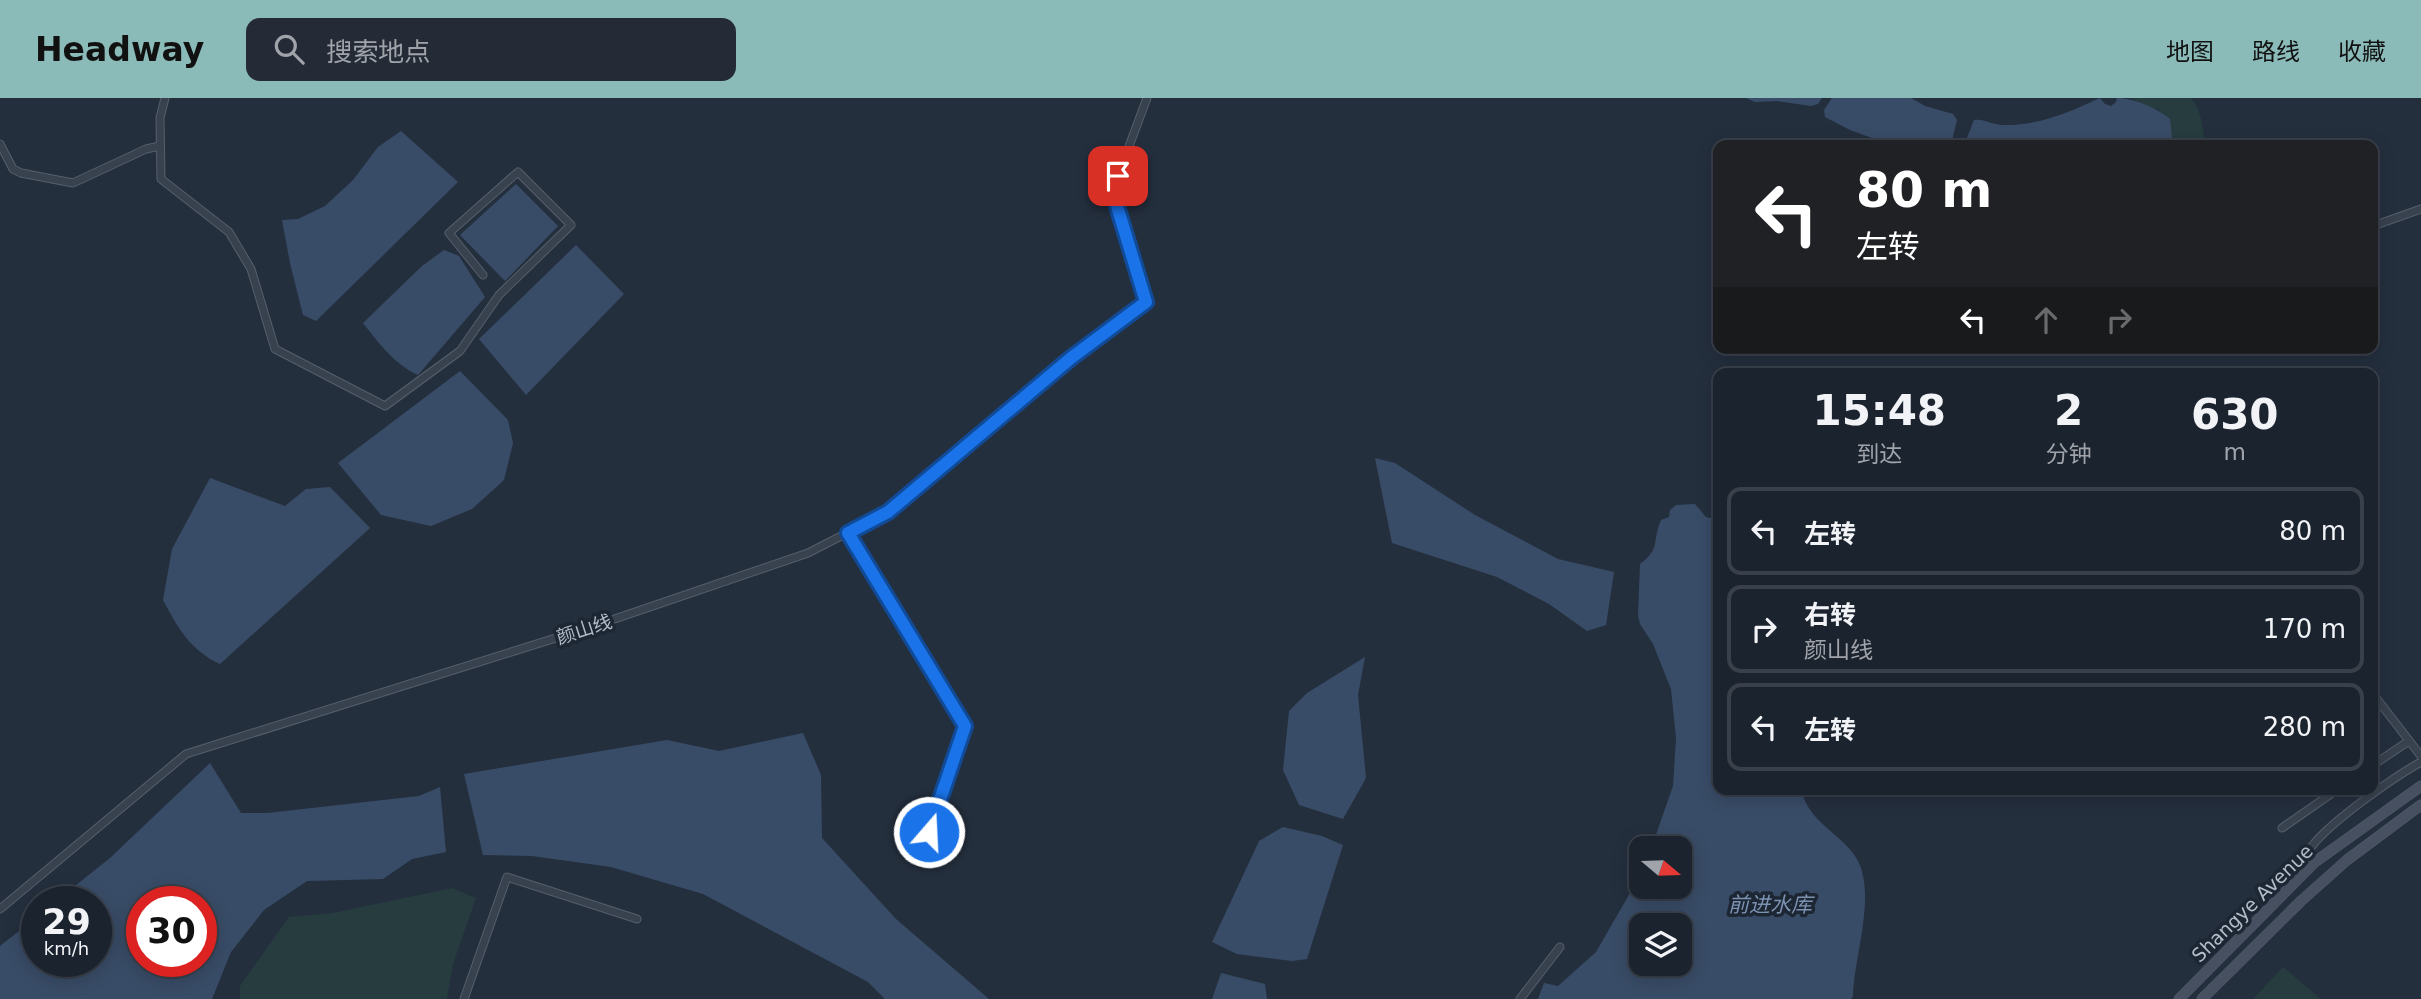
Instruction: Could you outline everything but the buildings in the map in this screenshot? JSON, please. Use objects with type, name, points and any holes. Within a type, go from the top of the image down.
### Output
[{"type":"main road","name":"Shangye Avenue","points":[[2179,999],[2315,862],[2421,786]]},
{"type":"main road","name":"Shangye Avenue","points":[[2202,999],[2301,901],[2347,860],[2421,805]]},
{"type":"street","points":[[164,98],[160,118],[162,179],[229,232],[251,269],[275,349],[385,406],[460,351],[499,295],[571,225],[518,172],[449,233],[483,275]]},
{"type":"street","name":"颜山线","points":[[0,909],[186,754],[606,622],[808,553],[888,512],[1071,358],[1146,302],[1117,206],[1118,176],[1147,98]]},
{"type":"street","points":[[0,144],[13,169],[73,183],[146,149],[160,146]]},
{"type":"street","points":[[2378,224],[2421,209]]},
{"type":"street","points":[[848,533],[965,726],[929,832],[902,828]]},
{"type":"street","points":[[2378,701],[2421,756]]},
{"type":"street","points":[[2378,762],[2409,741]]},
{"type":"street","points":[[2378,791],[2421,762]]},
{"type":"street","points":[[2281,828],[2330,795]]},
{"type":"street","points":[[2301,876],[2307,853],[2323,834],[2373,795]]},
{"type":"street","points":[[464,999],[507,877],[637,919]]},
{"type":"street","points":[[1520,999],[1560,947]]},
{"type":"green space","points":[[2131,98],[2191,98],[2200,115],[2204,140],[2172,140],[2171,127],[2159,109],[2147,107]]},
{"type":"green space","points":[[452,888],[476,898],[453,964],[447,999],[240,999],[240,986],[289,917],[333,913]]},
{"type":"green space","points":[[2283,967],[2321,999],[2253,999]]},
{"type":"water","points":[[1746,98],[1822,98],[1818,104],[1811,106],[1777,101],[1755,102]]},
{"type":"water","points":[[1832,98],[1911,98],[1925,106],[1953,114],[1957,120],[1952,140],[1877,140],[1825,117],[1824,110]]},
{"type":"water","points":[[2100,98],[2111,106],[2117,98],[2131,100],[2145,104],[2170,119],[2172,140],[1966,140],[1974,120],[2002,125],[2019,124],[2066,113]]},
{"type":"water","points":[[401,131],[458,182],[316,321],[303,315],[282,220],[298,219],[325,206],[353,180],[378,147]]},
{"type":"water","points":[[516,184],[558,226],[505,281],[460,235]]},
{"type":"water","points":[[576,245],[624,294],[526,395],[479,339]]},
{"type":"water","points":[[444,250],[459,256],[485,297],[418,375],[394,359],[363,323],[422,266]]},
{"type":"water","points":[[460,371],[508,420],[513,443],[504,480],[472,509],[431,526],[381,515],[338,463]]},
{"type":"water","points":[[1375,458],[1395,463],[1475,515],[1558,559],[1614,572],[1606,625],[1587,631],[1549,604],[1497,577],[1392,543]]},
{"type":"water","points":[[210,478],[285,506],[306,489],[330,487],[370,528],[220,664],[193,645],[163,600],[172,549]]},
{"type":"water","name":"前进水库","points":[[1695,504],[1706,517],[1713,519],[1713,795],[1804,795],[1810,810],[1852,852],[1863,876],[1865,909],[1851,999],[1538,999],[1544,983],[1558,986],[1596,952],[1629,895],[1629,900],[1692,900],[1692,836],[1656,836],[1673,786],[1676,738],[1671,689],[1653,644],[1638,616],[1640,564],[1654,549],[1661,520],[1669,517],[1670,510],[1676,505]]},
{"type":"water","points":[[1365,657],[1358,695],[1366,778],[1343,819],[1299,805],[1283,770],[1289,711],[1307,693]]},
{"type":"water","points":[[803,733],[821,775],[822,838],[896,919],[989,999],[885,999],[868,982],[703,894],[611,867],[532,856],[483,855],[464,774],[667,740],[719,751]]},
{"type":"water","points":[[210,763],[241,813],[267,813],[419,796],[440,787],[446,852],[412,859],[383,879],[307,881],[264,910],[231,952],[212,999],[0,999],[0,946],[21,930],[21,977],[112,977],[112,886],[75,886],[110,858]]},
{"type":"water","points":[[1283,827],[1322,836],[1343,845],[1307,959],[1292,961],[1237,954],[1212,942],[1259,841]]},
{"type":"water","points":[[1221,973],[1265,984],[1267,999],[1212,999]]},
{"type":"route","points":[[929,832],[965,726],[848,533],[888,512],[1071,358],[1146,302],[1117,206],[1118,176]]}]
